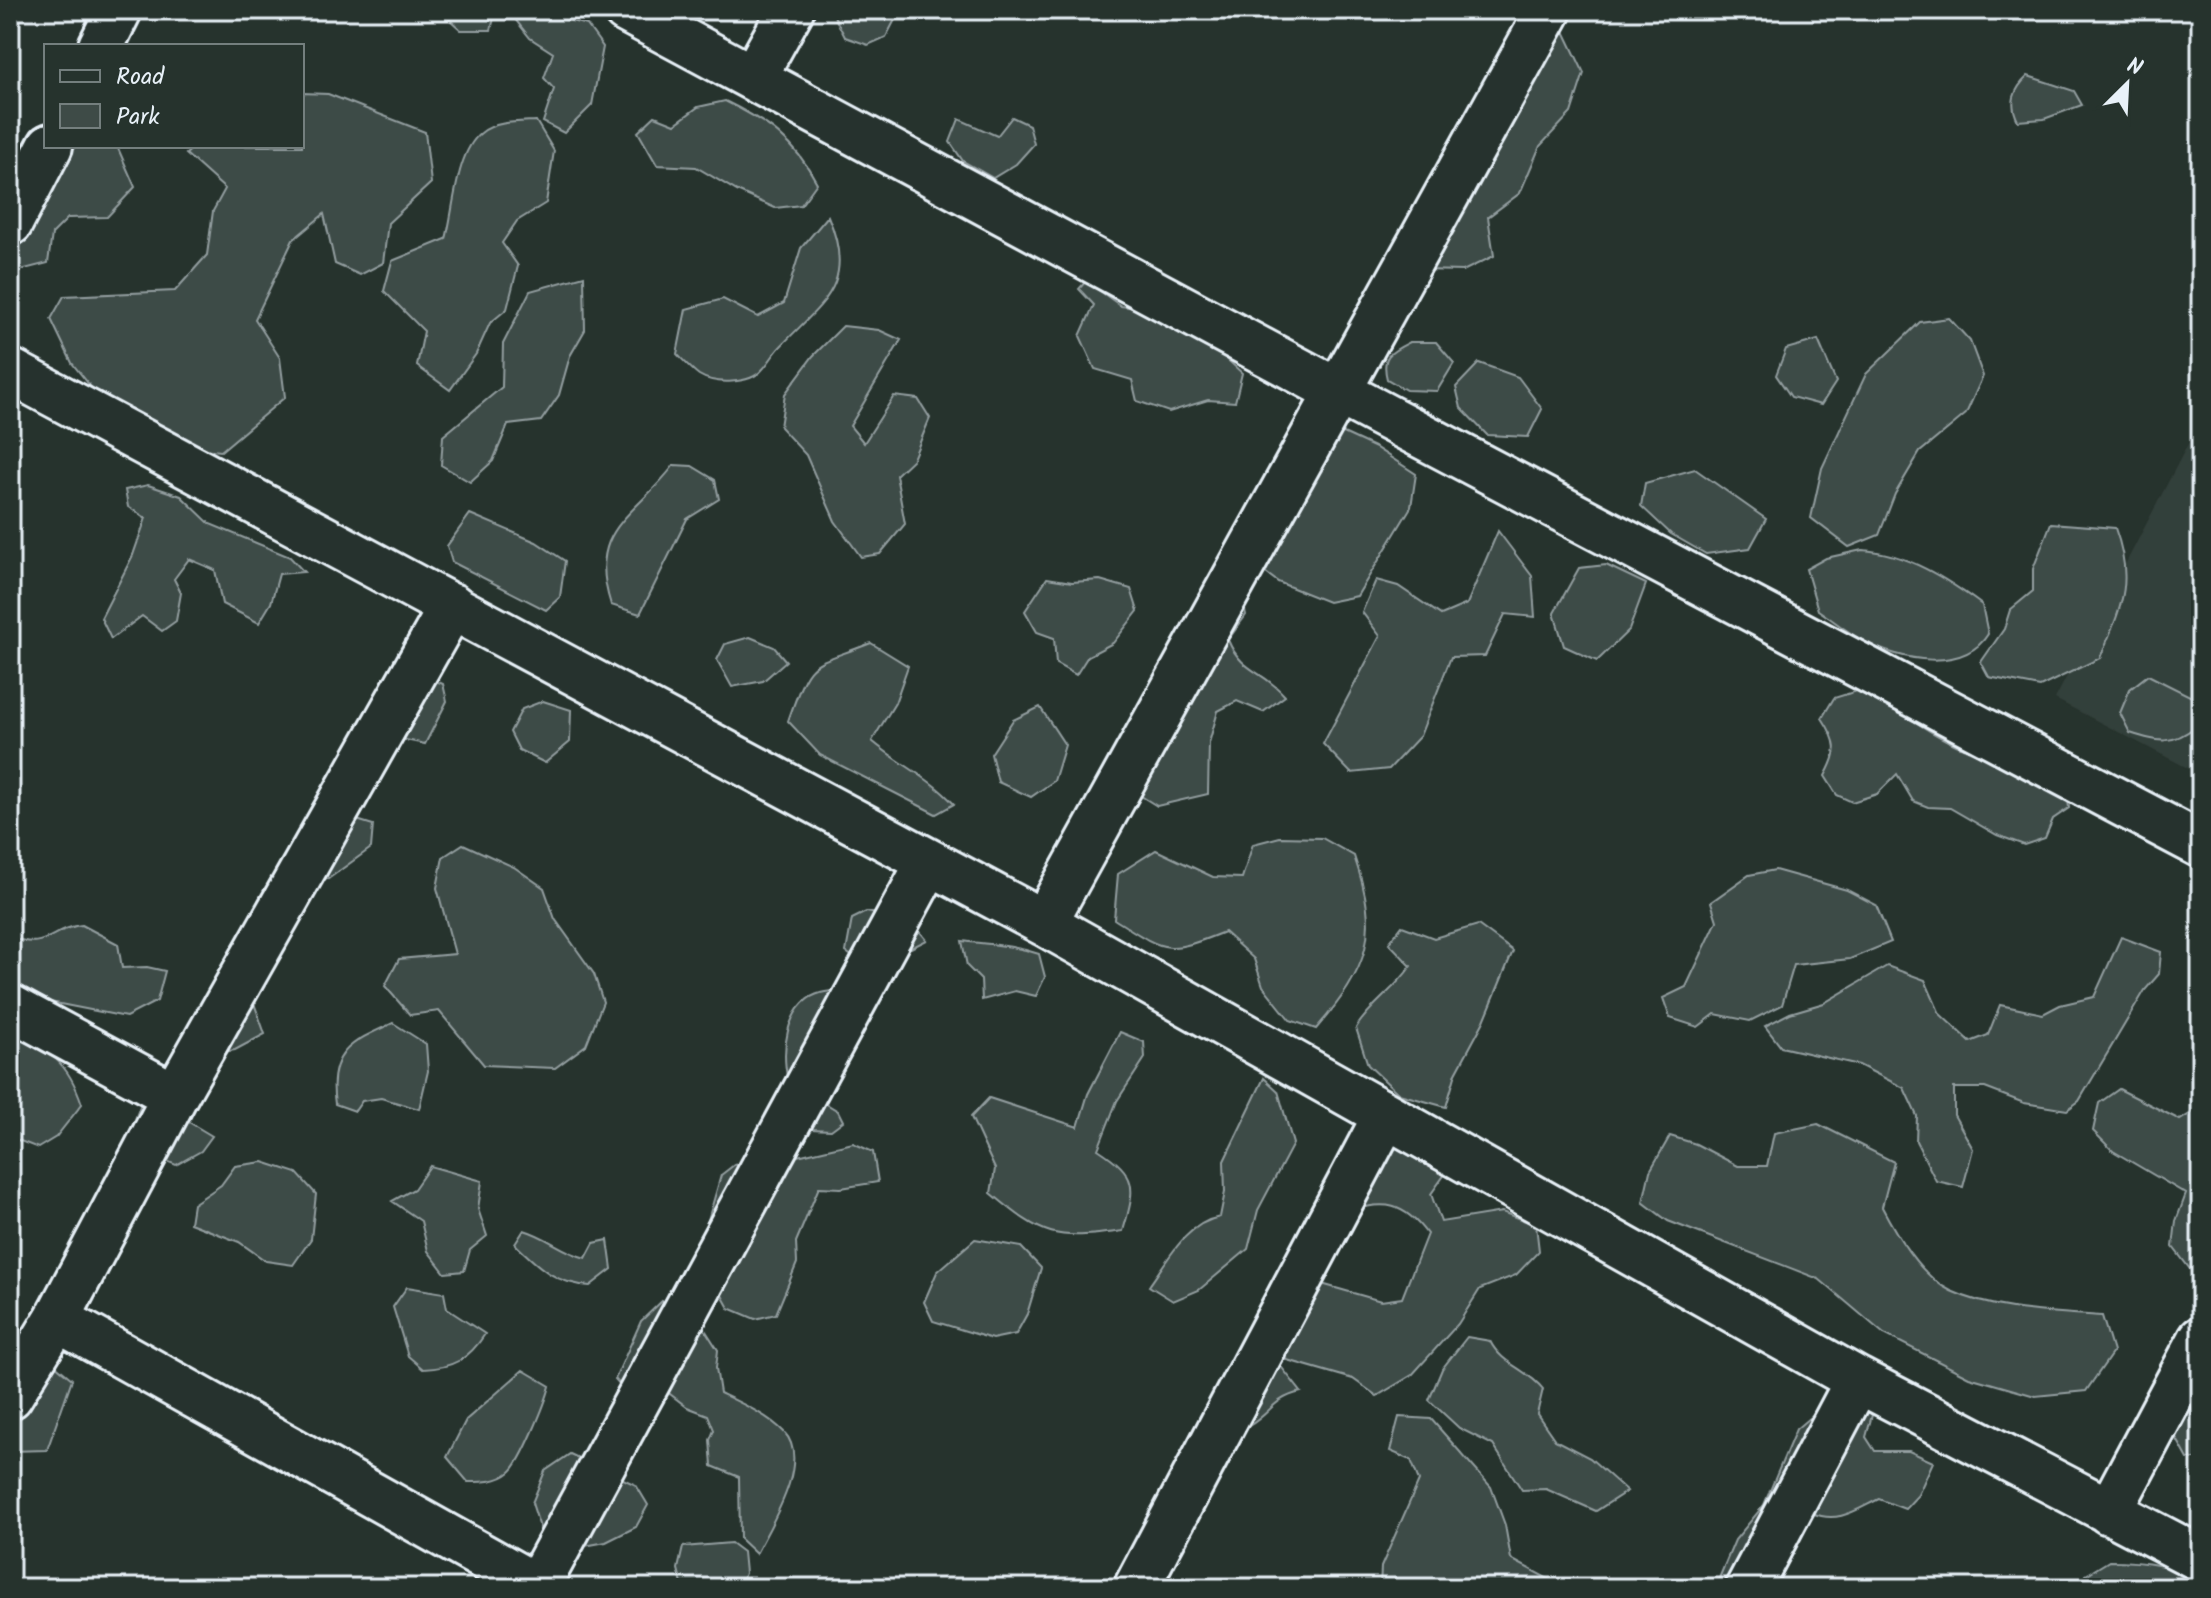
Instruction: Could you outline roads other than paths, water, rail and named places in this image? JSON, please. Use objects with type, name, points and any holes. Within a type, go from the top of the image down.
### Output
[{"type":"street","points":[[102,44],[119,10]]},
{"type":"street","points":[[626,10],[1337,391],[2201,845]]},
{"type":"street","points":[[753,78],[791,10]]},
{"type":"street","points":[[1044,923],[1549,10]]},
{"type":"street","points":[[10,223],[49,148]]},
{"type":"street","points":[[10,371],[1044,923],[1858,1380],[2201,1559]]},
{"type":"street","points":[[10,1396],[57,1319],[175,1096],[452,606]]},
{"type":"street","points":[[57,1319],[537,1588],[929,862]]},
{"type":"street","points":[[10,1007],[175,1096]]},
{"type":"street","points":[[1136,1588],[1385,1117]]},
{"type":"street","points":[[2109,1512],[2201,1339]]},
{"type":"street","points":[[1748,1588],[1858,1380]]}]
